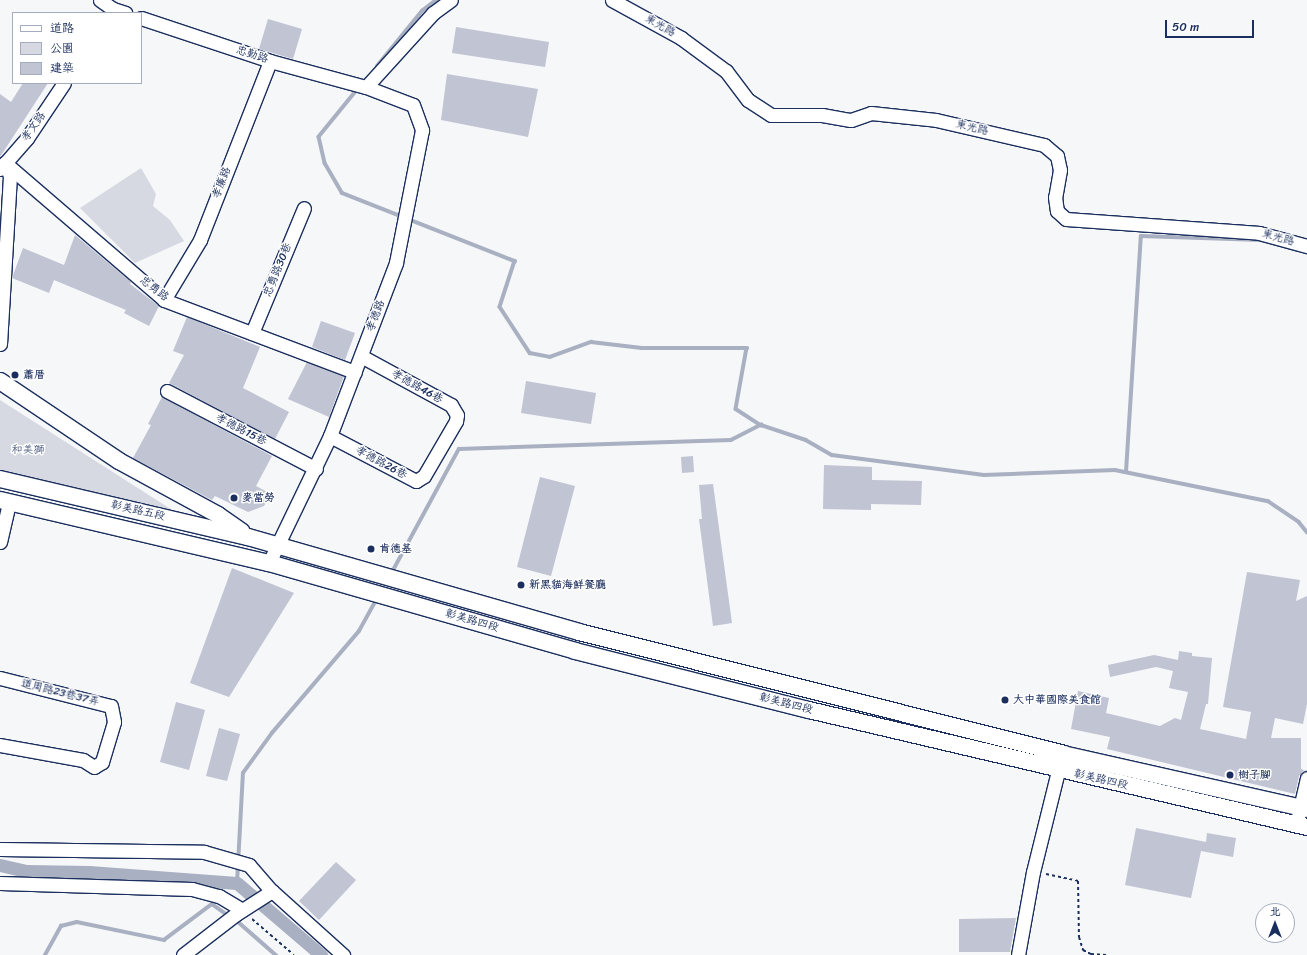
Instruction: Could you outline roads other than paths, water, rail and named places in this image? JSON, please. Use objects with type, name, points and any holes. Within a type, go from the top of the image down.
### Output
[{"type":"main road","points":[[0,381],[119,461],[218,515],[248,537]]},
{"type":"main road","name":"彰美路五段","points":[[0,479],[276,544]]},
{"type":"main road","name":"彰美路五段","points":[[5,501],[269,563]]},
{"type":"main road","name":"彰美路四段","points":[[276,544],[579,632],[812,688],[1063,754],[1304,808]]},
{"type":"main road","name":"彰美路四段","points":[[269,563],[575,651],[1058,770],[1302,826]]},
{"type":"main road","points":[[575,651],[579,632]]},
{"type":"main road","points":[[810,710],[812,688]]},
{"type":"street","points":[[100,0],[116,9]]},
{"type":"street","points":[[366,86],[434,13],[451,0]]},
{"type":"street","name":"東光路","points":[[612,0],[681,38],[726,71],[748,100],[771,115],[822,115],[851,120],[871,114],[936,120],[1044,145],[1057,156],[1060,170],[1055,197],[1057,211],[1066,219],[1259,233],[1307,246]]},
{"type":"street","name":"忠勤路","points":[[142,18],[270,61],[366,86]]},
{"type":"street","name":"孝廉路","points":[[164,300],[200,240],[270,61]]},
{"type":"street","name":"孝文路","points":[[3,166],[27,138],[63,84]]},
{"type":"street","name":"孝德路","points":[[269,563],[276,544],[316,469],[330,436],[396,263],[422,130],[412,105],[366,86]]},
{"type":"street","points":[[0,344],[10,176],[3,166]]},
{"type":"street","name":"忠勇路","points":[[3,166],[164,300],[355,372]]},
{"type":"street","name":"忠勇路30巷","points":[[252,333],[304,208]]},
{"type":"street","name":"孝德路46巷","points":[[361,356],[451,405],[456,412],[456,421],[428,469]]},
{"type":"street","name":"孝德路15巷","points":[[167,391],[316,469]]},
{"type":"street","name":"孝德路26巷","points":[[330,436],[412,480],[416,481],[424,476],[428,469]]},
{"type":"street","points":[[0,542],[5,501]]},
{"type":"street","name":"道周路23巷37弄","points":[[0,678],[111,706],[114,722],[102,762],[94,767],[83,760],[0,745]]},
{"type":"street","points":[[1018,955],[1033,872],[1063,754]]},
{"type":"street","points":[[1302,826],[1307,778]]},
{"type":"street","points":[[0,849],[204,852],[238,861],[249,865],[269,892],[344,955]]},
{"type":"street","points":[[0,882],[192,889],[219,896],[238,913]]},
{"type":"street","points":[[183,955],[238,913],[269,892]]},
{"type":"waterway","points":[[377,66],[422,11],[436,0]]},
{"type":"waterway","points":[[359,88],[319,137],[325,163],[342,193],[515,261],[500,307],[530,353],[550,357],[591,342],[642,348],[747,348],[736,409],[761,425]]},
{"type":"waterway","points":[[1126,472],[1141,236],[1261,240],[1298,250]]},
{"type":"waterway","points":[[391,574],[459,449],[731,440],[761,425],[806,440],[832,455],[984,475],[1115,470],[1268,501],[1299,522],[1307,532]]},
{"type":"waterway","points":[[237,883],[243,773],[272,733],[359,631],[377,599]]},
{"type":"waterway","points":[[0,865],[25,871],[89,872],[237,883],[321,955]]},
{"type":"waterway","points":[[45,955],[61,926],[77,922],[164,940],[212,904],[229,916]]},
{"type":"waterway","points":[[235,919],[276,955]]},
{"type":"place","name":"蕭厝","points":[[15,375]]},
{"type":"place","name":"麥當勞","points":[[234,498]]},
{"type":"place","name":"肯德基","points":[[371,549]]},
{"type":"place","name":"新黑貓海鮮餐廳","points":[[521,585]]},
{"type":"place","name":"大中華國際美食館","points":[[1005,700]]},
{"type":"place","name":"樹子腳","points":[[1230,775]]},
{"type":"park label","name":"和美獅","points":[[28,450]]}]
